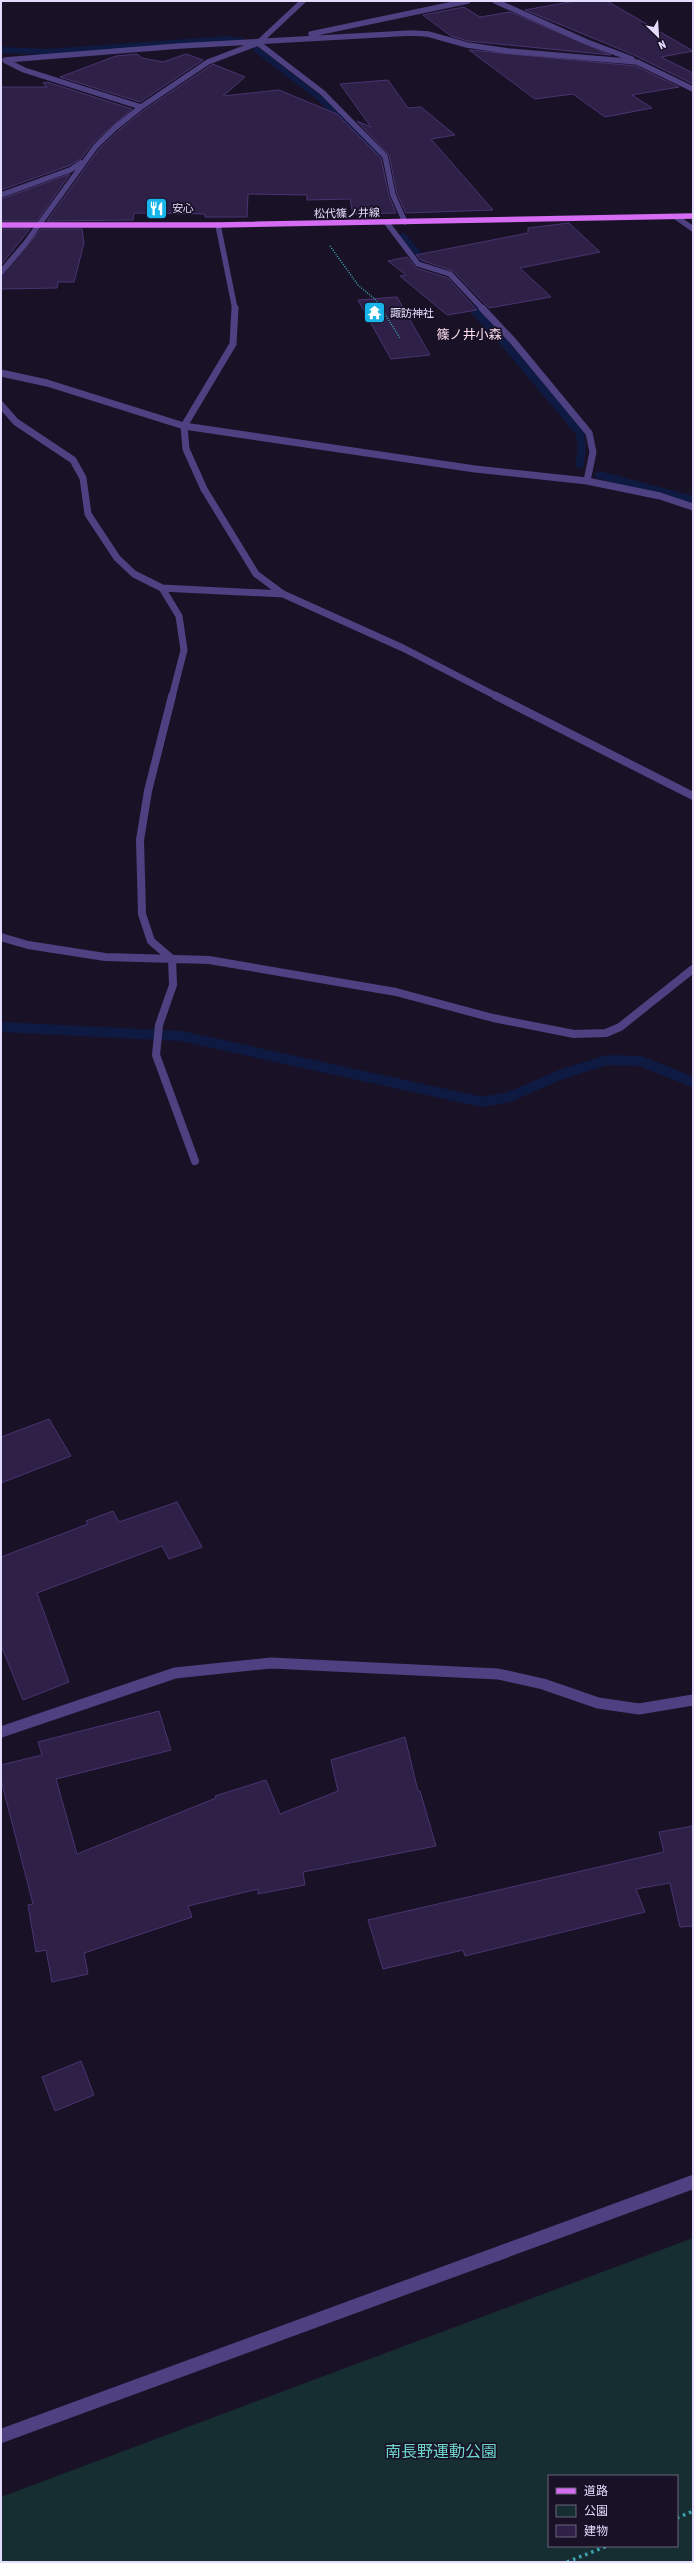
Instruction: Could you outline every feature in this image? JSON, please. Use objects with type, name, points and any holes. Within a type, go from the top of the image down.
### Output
[{"type":"main road","name":"松代篠ノ井線","points":[[1,225],[218,226],[693,216]]},
{"type":"street","points":[[1,272],[25,244],[37,225],[96,146],[141,107],[208,62],[258,43],[303,1]]},
{"type":"street","points":[[301,39],[308,34],[468,1]]},
{"type":"street","points":[[495,1],[637,62],[693,89]]},
{"type":"street","points":[[3,60],[179,46],[428,34],[467,45],[508,51],[637,62]]},
{"type":"street","points":[[258,43],[323,93],[386,156],[392,195],[405,222]]},
{"type":"street","points":[[3,60],[24,70],[141,107]]},
{"type":"street","points":[[1,195],[70,170],[86,160]]},
{"type":"street","points":[[676,217],[693,229]]},
{"type":"street","points":[[386,223],[409,255],[418,264],[450,274],[513,341],[589,433],[593,452],[587,481]]},
{"type":"street","points":[[218,226],[236,312],[232,344],[184,426],[186,449],[204,489],[256,574],[283,594],[403,648],[693,796]]},
{"type":"street","points":[[1,373],[48,383],[184,426],[475,468],[587,481],[660,496],[693,507]]},
{"type":"street","points":[[1,405],[16,422],[73,460],[83,478],[88,514],[117,558],[134,574],[162,588],[197,588],[283,594]]},
{"type":"street","points":[[162,588],[179,616],[184,650],[148,791],[140,840],[142,914],[151,941],[172,959],[173,985],[159,1025],[156,1042],[156,1055],[195,1161]]},
{"type":"street","points":[[1,937],[28,945],[105,957],[209,960],[396,992],[493,1018],[574,1034],[591,1035],[606,1033],[620,1027],[693,969]]},
{"type":"street","points":[[2,1729],[175,1673],[271,1663],[498,1674],[543,1684],[598,1703],[639,1709],[693,1700]]},
{"type":"street","points":[[1,2436],[693,2182]]},
{"type":"path","points":[[317,224],[318,229],[358,284],[376,300],[400,338]]},
{"type":"path","points":[[678,2518],[693,2511]]},
{"type":"path","points":[[567,2562],[604,2547]]},
{"type":"green space","name":"南長野運動公園","points":[[693,2238],[693,2562],[1,2562],[1,2497]]},
{"type":"building","points":[[575,1],[607,1],[693,51],[661,57],[693,73],[693,84],[634,55],[525,10]]},
{"type":"building","points":[[464,7],[480,17],[510,12],[611,55],[468,41],[451,36],[423,15]]},
{"type":"building","points":[[469,50],[636,66],[679,87],[632,95],[652,108],[605,117],[573,94],[535,99]]},
{"type":"building","points":[[137,54],[142,58],[163,62],[186,54],[203,60],[140,102],[60,77],[116,56]]},
{"type":"building","points":[[213,64],[245,77],[223,96],[279,90],[337,114],[381,158],[389,196],[396,213],[353,214],[350,199],[307,200],[307,195],[248,194],[247,217],[205,217],[205,214],[134,213],[133,220],[47,221],[99,149],[119,130],[144,110]]},
{"type":"building","points":[[388,80],[408,108],[421,107],[455,135],[431,139],[493,210],[406,213],[397,194],[389,155],[357,121],[371,127],[340,84]]},
{"type":"building","points":[[47,82],[132,109],[93,143],[81,159],[68,166],[1,190],[1,87],[47,87],[43,83]]},
{"type":"building","points":[[70,174],[37,221],[1,221],[1,199]]},
{"type":"building","points":[[569,223],[600,252],[520,268],[551,297],[489,308],[453,271],[421,260],[416,255],[528,233],[528,228]]},
{"type":"building","points":[[1,229],[30,229],[1,265]]},
{"type":"building","points":[[41,229],[82,229],[84,243],[74,282],[58,282],[57,288],[1,289],[1,276]]},
{"type":"building","points":[[407,257],[416,268],[448,278],[477,310],[447,315],[400,276],[406,275],[388,261]]},
{"type":"building","points":[[397,297],[430,355],[391,359],[358,300]]},
{"type":"building","points":[[49,1419],[71,1456],[1,1483],[1,1437]]},
{"type":"building","points":[[177,1502],[202,1547],[169,1559],[162,1546],[37,1593],[69,1682],[23,1700],[1,1645],[1,1557],[88,1524],[86,1521],[113,1511],[119,1522]]},
{"type":"building","points":[[159,1711],[171,1750],[56,1779],[77,1854],[216,1798],[215,1796],[266,1780],[280,1814],[338,1791],[331,1760],[405,1737],[418,1791],[420,1791],[436,1846],[303,1872],[305,1885],[258,1894],[258,1889],[188,1906],[192,1917],[84,1953],[88,1974],[52,1982],[46,1950],[36,1952],[28,1905],[33,1904],[1,1780],[1,1765],[42,1755],[38,1742]]},
{"type":"building","points":[[693,1826],[693,1926],[680,1927],[670,1883],[636,1889],[645,1912],[465,1956],[463,1950],[383,1969],[368,1920],[664,1852],[659,1832]]},
{"type":"building","points":[[81,2061],[94,2095],[55,2111],[42,2077]]},
{"type":"waterway","points":[[1,50],[48,52],[228,39],[241,41]]},
{"type":"waterway","points":[[256,49],[322,100],[377,154],[379,168]]},
{"type":"waterway","points":[[403,236],[423,259]]},
{"type":"waterway","points":[[464,300],[472,309]]},
{"type":"waterway","points":[[472,308],[507,346],[580,433],[582,447],[580,464]]},
{"type":"waterway","points":[[599,475],[693,500]]},
{"type":"waterway","points":[[1,1027],[181,1036],[482,1102],[509,1097],[560,1075],[607,1060],[640,1061],[693,1082]]},
{"type":"place","name":"安心","points":[[156,208]]},
{"type":"place","name":"諏訪神社","points":[[374,313]]},
{"type":"district","name":"篠ノ井小森","points":[[469,334]]}]
